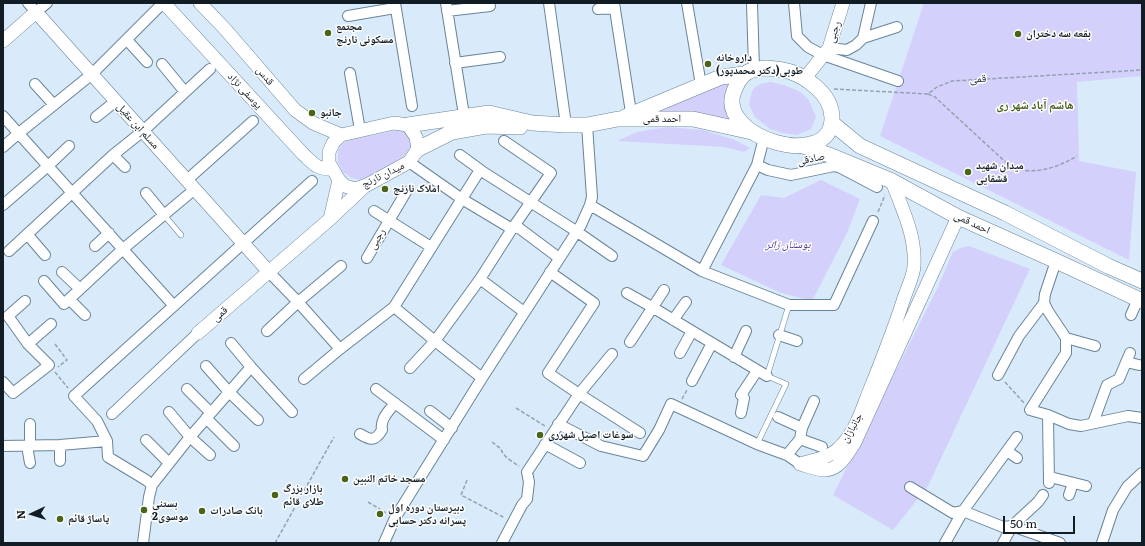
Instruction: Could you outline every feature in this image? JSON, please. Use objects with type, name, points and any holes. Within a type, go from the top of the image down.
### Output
[{"type":"main road","points":[[766,68],[778,68],[788,70],[805,78],[818,89],[828,102],[832,112],[832,123],[828,132],[820,141],[803,146],[773,142],[758,135],[741,122],[735,113],[732,95],[737,84],[749,71],[766,68]]},
{"type":"main road","name":"احمد قمی","points":[[627,118],[721,77],[749,71]]},
{"type":"main road","points":[[408,125],[489,113],[532,123]]},
{"type":"main road","name":"احمد قمی","points":[[532,123],[587,125],[627,118],[693,119],[758,135]]},
{"type":"main road","points":[[418,149],[452,132],[486,126],[518,128],[532,123]]},
{"type":"main road","name":"احمد قمی","points":[[832,123],[860,146],[1005,213],[1108,266],[1142,281]]},
{"type":"main road","name":"احمد قمی","points":[[803,146],[892,181],[958,217],[1056,260],[1140,300]]},
{"type":"street","points":[[3,41],[32,8],[47,3]]},
{"type":"street","points":[[3,147],[92,74],[164,3]]},
{"type":"street","name":"یوسفی نژاد","points":[[164,3],[303,154],[316,166],[322,169],[331,169]]},
{"type":"street","name":"قدس","points":[[200,3],[225,29],[295,110],[313,123],[341,135]]},
{"type":"street","points":[[549,3],[566,125]]},
{"type":"street","points":[[687,3],[701,85]]},
{"type":"street","points":[[749,71],[752,3]]},
{"type":"street","points":[[794,3],[797,36],[808,47],[826,52],[898,81]]},
{"type":"street","name":"رجبی","points":[[805,78],[826,52],[843,3]]},
{"type":"street","points":[[863,38],[871,3]]},
{"type":"street","points":[[598,9],[614,5],[627,118]]},
{"type":"street","points":[[348,16],[395,6],[412,106]]},
{"type":"street","points":[[466,117],[463,109],[446,7],[490,6]]},
{"type":"street","name":"مسلم ابن عقیل","points":[[32,8],[269,272]]},
{"type":"street","points":[[826,52],[847,50],[856,45],[863,38],[897,27]]},
{"type":"street","points":[[127,40],[147,62]]},
{"type":"street","points":[[456,63],[500,57]]},
{"type":"street","points":[[162,64],[185,92]]},
{"type":"street","points":[[9,251],[113,155],[143,131],[210,69]]},
{"type":"street","points":[[350,73],[360,130]]},
{"type":"street","points":[[35,84],[54,105]]},
{"type":"street","points":[[96,118],[116,101]]},
{"type":"street","points":[[3,116],[174,306]]},
{"type":"street","points":[[44,281],[64,304],[123,249],[164,215],[191,184],[253,121]]},
{"type":"street","points":[[331,169],[329,163],[329,152],[333,143],[341,135],[394,122],[408,125],[416,136],[418,149]]},
{"type":"street","points":[[384,543],[395,518],[482,378],[581,225],[592,197],[587,125]]},
{"type":"street","points":[[702,271],[757,165],[758,135]]},
{"type":"street","points":[[410,368],[435,342],[480,279],[551,173],[504,141]]},
{"type":"street","points":[[3,205],[69,146]]},
{"type":"street","name":"میدان نارنج","points":[[331,169],[345,186],[355,189],[367,185],[409,162],[418,149]]},
{"type":"street","points":[[113,155],[125,167]]},
{"type":"street","points":[[460,155],[612,256]]},
{"type":"street","points":[[409,162],[462,199],[514,227],[559,258]]},
{"type":"street","name":"صادقی","points":[[757,165],[768,170],[791,175],[834,166],[839,167],[877,187]]},
{"type":"street","points":[[304,380],[340,349],[394,307],[479,171],[482,170]]},
{"type":"street","points":[[330,218],[339,180]]},
{"type":"street","points":[[152,485],[108,457],[107,441],[97,421],[74,396],[312,181]]},
{"type":"street","name":"جانبازان","points":[[800,464],[831,455],[848,439],[857,421],[888,344],[914,267],[912,241],[908,224],[892,181]]},
{"type":"street","name":"قمی","points":[[112,414],[198,333],[367,185]]},
{"type":"street","name":"رجبی","points":[[367,258],[388,220],[406,192]]},
{"type":"street","points":[[146,193],[164,215]]},
{"type":"street","points":[[590,205],[702,271],[789,305],[834,305],[873,221]]},
{"type":"street","points":[[374,211],[431,247]]},
{"type":"street","name":"جانبازان","points":[[800,464],[825,471],[837,467],[846,455],[858,435],[958,217]]},
{"type":"street","points":[[95,246],[109,233]]},
{"type":"street","points":[[27,234],[45,255]]},
{"type":"street","points":[[998,374],[1019,336],[1044,303],[1045,294],[1056,260]]},
{"type":"street","points":[[267,331],[298,302],[341,266]]},
{"type":"street","points":[[62,272],[80,289]]},
{"type":"street","points":[[269,272],[340,349]]},
{"type":"street","points":[[550,272],[594,303],[548,373],[640,433]]},
{"type":"street","points":[[480,279],[524,312]]},
{"type":"street","points":[[630,342],[664,290]]},
{"type":"street","points":[[627,293],[766,376]]},
{"type":"street","points":[[69,298],[85,315]]},
{"type":"street","points":[[1131,315],[1140,300]]},
{"type":"street","points":[[3,382],[13,393],[49,365],[28,344],[8,316],[25,301]]},
{"type":"street","points":[[673,320],[686,302]]},
{"type":"street","points":[[1044,303],[1066,338],[1066,353],[1030,410],[1053,416],[1069,424],[1081,426],[1128,416],[1142,418]]},
{"type":"street","points":[[394,307],[435,342],[482,378]]},
{"type":"street","points":[[28,344],[51,324]]},
{"type":"street","points":[[680,353],[692,331]]},
{"type":"street","points":[[734,357],[746,331]]},
{"type":"street","points":[[779,335],[797,341]]},
{"type":"street","points":[[1066,338],[1095,346]]},
{"type":"street","points":[[692,382],[712,343]]},
{"type":"street","points":[[231,344],[292,412]]},
{"type":"street","points":[[502,543],[522,505],[527,499],[529,482],[527,472],[579,394],[612,354]]},
{"type":"street","points":[[1093,423],[1107,385],[1119,379],[1128,358],[1139,365]]},
{"type":"street","points":[[206,366],[229,392],[258,420]]},
{"type":"street","points":[[143,543],[152,485],[190,437],[251,367]]},
{"type":"street","points":[[741,413],[744,398],[741,395],[757,371]]},
{"type":"street","points":[[187,388],[208,416],[234,446]]},
{"type":"street","points":[[376,390],[444,440]]},
{"type":"street","points":[[787,455],[800,439],[802,428],[814,401]]},
{"type":"street","points":[[360,434],[370,439],[374,439],[378,436],[382,430],[383,418],[395,403]]},
{"type":"street","points":[[556,428],[601,446],[643,456],[659,430],[671,404],[757,444],[787,455],[800,464]]},
{"type":"street","points":[[430,411],[452,428]]},
{"type":"street","points":[[169,412],[190,437],[210,455]]},
{"type":"street","points":[[1053,416],[1050,480],[1086,486]]},
{"type":"street","points":[[778,417],[802,428]]},
{"type":"street","points":[[30,424],[30,463]]},
{"type":"street","points":[[945,543],[963,511],[1017,437]]},
{"type":"street","points":[[800,439],[822,447]]},
{"type":"street","points":[[146,440],[169,463]]},
{"type":"street","points":[[3,446],[60,445],[107,441]]},
{"type":"street","points":[[545,444],[580,463]]},
{"type":"street","points":[[60,445],[60,461]]},
{"type":"street","points":[[1007,451],[1017,458]]},
{"type":"street","points":[[1102,543],[1112,510],[1127,487],[1141,477]]},
{"type":"street","points":[[1069,495],[1073,483]]},
{"type":"street","points":[[910,487],[953,512],[963,511],[1003,527],[1012,526],[1060,543]]},
{"type":"street","points":[[1003,543],[1012,526],[1038,502],[1043,495]]},
{"type":"lane","points":[[164,215],[182,235]]},
{"type":"lane","points":[[757,444],[786,384],[766,376],[789,305]]},
{"type":"path","name":"قمی","points":[[928,94],[937,87],[952,81],[1142,70]]},
{"type":"path","points":[[818,89],[928,94],[935,97],[1012,168],[1044,170],[1066,163],[1077,156]]},
{"type":"path","points":[[873,221],[885,194],[884,191],[877,187]]},
{"type":"path","points":[[55,344],[67,360],[54,370],[74,396]]},
{"type":"path","points":[[998,374],[1030,410]]},
{"type":"path","points":[[678,406],[692,382]]},
{"type":"path","points":[[516,408],[556,428]]},
{"type":"path","points":[[274,543],[334,437]]},
{"type":"path","points":[[492,442],[502,449],[502,453],[509,459],[527,472]]},
{"type":"path","points":[[467,480],[460,495],[513,523]]},
{"type":"path","points":[[368,502],[395,518]]},
{"type":"path","points":[[143,543],[189,543]]},
{"type":"green space","points":[[924,3],[1142,3],[1142,76],[1077,82],[1079,161],[1136,172],[1129,260],[880,136]]},
{"type":"green space","points":[[771,82],[796,90],[808,99],[816,117],[811,129],[797,135],[783,133],[770,129],[755,117],[749,105],[751,94],[754,88],[760,84]]},
{"type":"green space","points":[[728,83],[726,102],[729,118],[727,121],[656,113],[700,91]]},
{"type":"green space","points":[[667,127],[703,130],[735,140],[750,148],[744,152],[724,147],[617,141],[637,132]]},
{"type":"green space","points":[[403,129],[412,140],[408,153],[365,181],[352,178],[343,172],[338,162],[338,150],[346,141]]},
{"type":"green space","name":"بوستان زائر","points":[[821,180],[860,199],[847,233],[812,301],[781,293],[721,265],[761,195],[784,198]]},
{"type":"green space","points":[[969,246],[1030,269],[928,486],[893,530],[833,495],[938,287],[953,252]]},
{"type":"place","name":"مجتمع مسکونی نارنج","points":[[328,33]]},
{"type":"place","name":"بقعه سه دختران","points":[[1018,34]]},
{"type":"place","name":"داروخانه طوبی(دکتر محمدپور)","points":[[708,64]]},
{"type":"place","name":"جانبو","points":[[312,113]]},
{"type":"place","name":"میدان شهید قشقایی","points":[[968,172]]},
{"type":"place","name":"املاک نارنج","points":[[385,189]]},
{"type":"place","name":"سوغات اصیل شهرری","points":[[540,435]]},
{"type":"place","name":"مسجد خاتم النبین","points":[[345,479]]},
{"type":"place","name":"بازار بزرگ طلای قائم","points":[[275,495]]},
{"type":"place","name":"بستنی موسوی2","points":[[144,510]]},
{"type":"place","name":"بانک صادرات","points":[[202,511]]},
{"type":"place","name":"دبیرستان دوره اول پسرانه دکتر حسابی","points":[[380,514]]},
{"type":"place","name":"پاساژ قائم","points":[[60,519]]},
{"type":"district","name":"هاشم آباد شهر ری","points":[[1035,105]]}]
